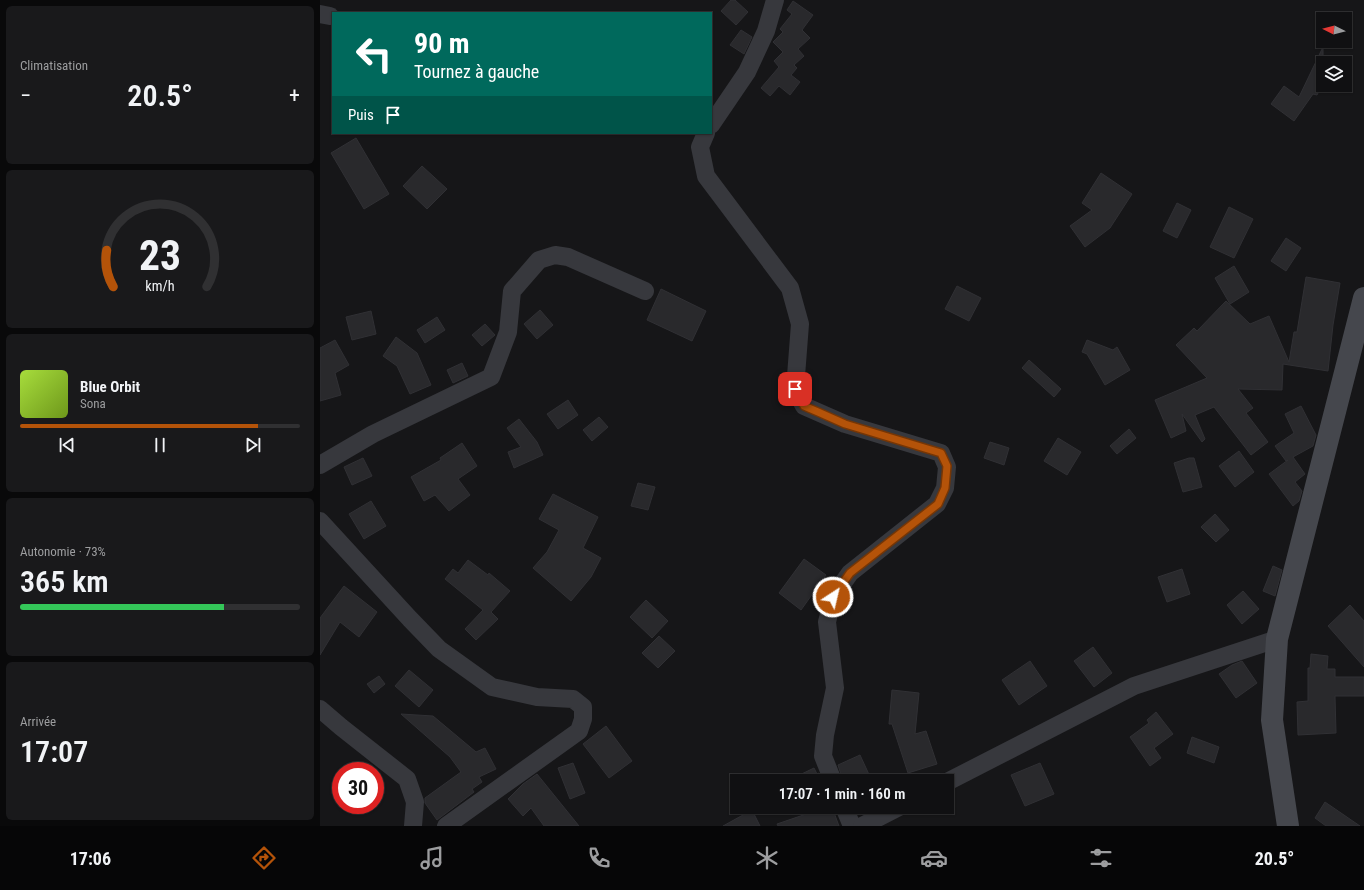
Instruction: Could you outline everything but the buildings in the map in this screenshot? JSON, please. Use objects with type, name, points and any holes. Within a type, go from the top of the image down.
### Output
[{"type":"street","points":[[712,124],[747,72],[766,31],[775,0]]},
{"type":"street","points":[[706,134],[700,147],[706,176],[790,288],[800,324],[795,389],[804,406],[845,424],[941,453],[947,466],[945,488],[938,504],[850,573],[833,597],[827,622],[835,688],[825,735],[823,756],[830,774]]},
{"type":"street","points":[[320,466],[374,434],[491,376],[508,332],[512,291],[539,260],[555,255],[568,257],[645,291]]},
{"type":"street","points":[[1288,826],[1272,720],[1277,639],[1364,298]]},
{"type":"street","points":[[320,521],[439,649],[492,687],[537,697],[573,699],[583,707],[583,719],[579,731],[446,826]]},
{"type":"street","points":[[954,778],[1134,686],[1277,639]]},
{"type":"street","points":[[320,709],[340,727],[408,779],[415,802],[413,826]]},
{"type":"street","points":[[847,814],[852,826]]},
{"type":"street","points":[[862,826],[885,814]]},
{"type":"route","points":[[795,389],[804,406],[845,424],[941,453],[947,466],[945,488],[938,504],[902,534],[850,573],[833,597]]}]
